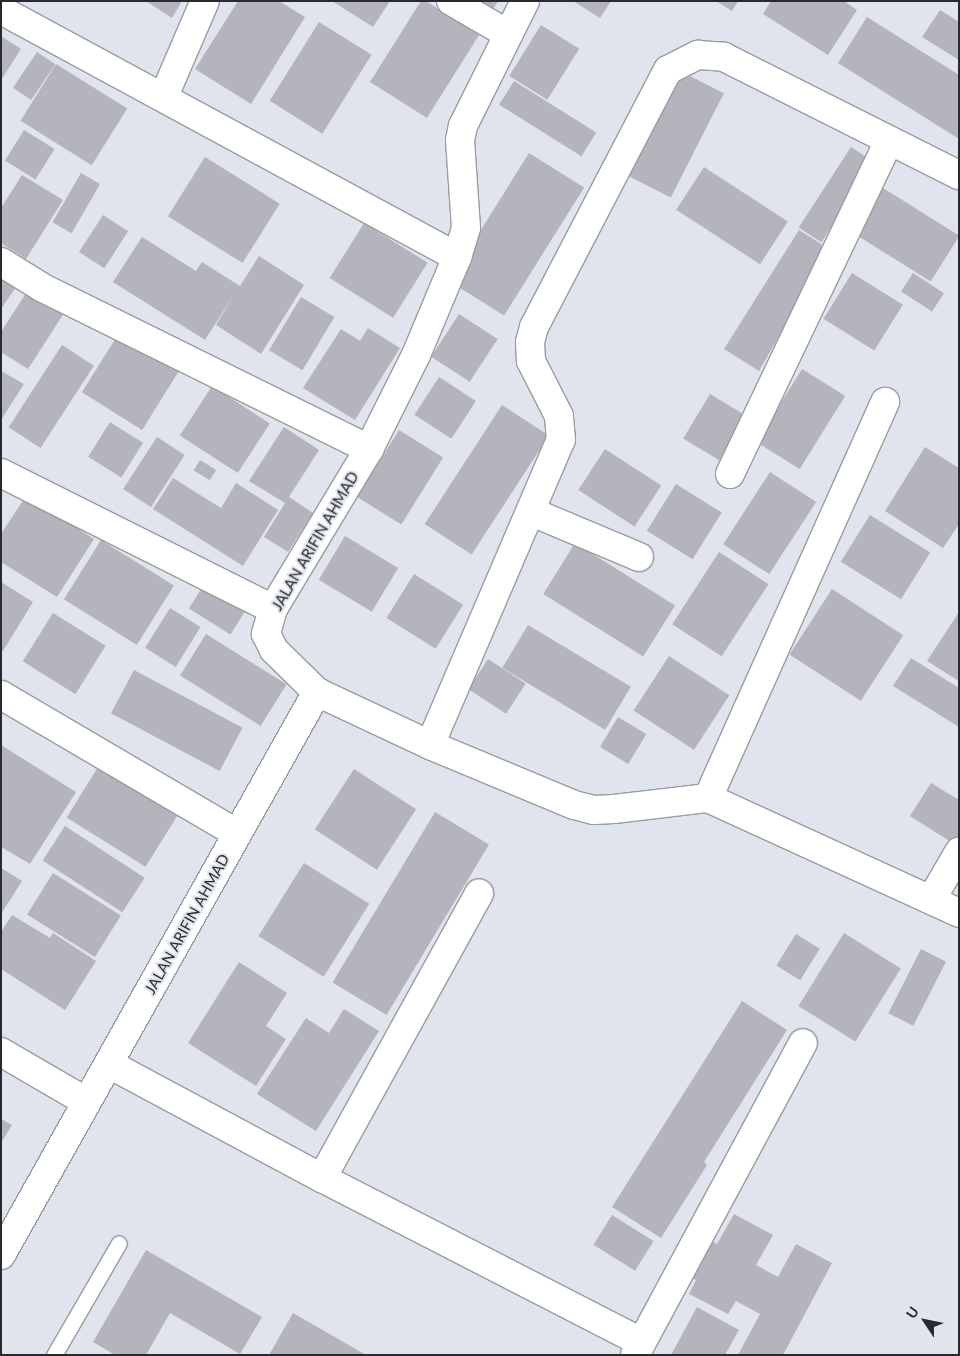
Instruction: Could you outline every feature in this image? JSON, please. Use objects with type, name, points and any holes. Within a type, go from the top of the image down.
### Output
[{"type":"street","points":[[164,96],[205,1]]},
{"type":"street","points":[[451,1],[508,34]]},
{"type":"street","name":"JALAN ARIFIN AHMAD","points":[[1,1255],[87,1102],[110,1065],[236,833],[317,692],[274,650],[266,634],[273,609],[369,448],[416,355],[458,257],[466,228],[466,207],[460,152],[461,133],[470,108],[525,1]]},
{"type":"street","points":[[1,10],[164,96],[458,257]]},
{"type":"street","points":[[430,745],[558,453],[562,427],[531,361],[530,342],[534,327],[668,70],[698,55],[724,57],[959,175]]},
{"type":"street","points":[[730,474],[889,140]]},
{"type":"street","points":[[1,262],[43,288],[369,448]]},
{"type":"street","points":[[708,798],[885,402]]},
{"type":"street","points":[[1,473],[273,609]]},
{"type":"street","points":[[532,512],[639,557]]},
{"type":"street","points":[[317,692],[430,745],[574,805],[594,810],[708,798],[959,913]]},
{"type":"street","points":[[1,695],[236,833]]},
{"type":"street","points":[[931,900],[959,852]]},
{"type":"street","points":[[322,1178],[479,894]]},
{"type":"street","points":[[110,1065],[638,1349],[803,1043]]},
{"type":"street","points":[[1,1052],[87,1102]]},
{"type":"lane","points":[[54,1355],[119,1243]]},
{"type":"building","points":[[146,1],[182,1],[172,18]]},
{"type":"building","points":[[238,1],[279,1],[305,17],[251,104],[195,69]]},
{"type":"building","points":[[332,1],[390,1],[373,27]]},
{"type":"building","points":[[421,1],[426,1],[479,35],[427,118],[370,82]]},
{"type":"building","points":[[471,1],[498,1],[490,14]]},
{"type":"building","points":[[573,1],[611,1],[600,18]]},
{"type":"building","points":[[716,1],[738,1],[732,11]]},
{"type":"building","points":[[771,1],[844,1],[857,10],[828,55],[763,14]]},
{"type":"building","points":[[940,10],[959,22],[959,60],[922,37]]},
{"type":"building","points":[[867,17],[959,75],[959,139],[838,63]]},
{"type":"building","points":[[319,22],[372,55],[322,134],[270,101]]},
{"type":"building","points":[[541,25],[579,49],[547,100],[509,76]]},
{"type":"building","points":[[1,36],[21,49],[1,80]]},
{"type":"building","points":[[37,52],[55,64],[31,100],[13,88]]},
{"type":"building","points":[[56,64],[127,109],[92,165],[20,121]]},
{"type":"building","points":[[682,72],[724,93],[671,198],[629,176]]},
{"type":"building","points":[[514,81],[596,132],[581,156],[499,105]]},
{"type":"building","points":[[24,130],[55,149],[35,180],[5,161]]},
{"type":"building","points":[[851,147],[874,162],[821,242],[799,228]]},
{"type":"building","points":[[529,153],[584,187],[504,316],[449,281]]},
{"type":"building","points":[[205,157],[280,204],[243,263],[168,216]]},
{"type":"building","points":[[704,167],[788,221],[760,264],[676,210]]},
{"type":"building","points":[[81,173],[100,184],[72,233],[52,222]]},
{"type":"building","points":[[22,175],[63,200],[26,259],[1,243],[1,208]]},
{"type":"building","points":[[883,188],[959,235],[931,281],[854,234]]},
{"type":"building","points":[[103,215],[128,231],[104,268],[79,252]]},
{"type":"building","points":[[364,223],[428,263],[393,318],[330,278]]},
{"type":"building","points":[[799,230],[829,249],[759,371],[724,349]]},
{"type":"building","points":[[142,237],[196,271],[202,262],[240,286],[259,256],[304,285],[261,354],[216,325],[235,293],[205,340],[113,282]]},
{"type":"building","points":[[1,273],[18,284],[1,309]]},
{"type":"building","points":[[852,273],[903,305],[874,351],[823,319]]},
{"type":"building","points":[[913,273],[944,293],[932,312],[901,291]]},
{"type":"building","points":[[28,290],[64,313],[28,369],[1,352],[1,332]]},
{"type":"building","points":[[301,297],[334,317],[302,370],[269,350]]},
{"type":"building","points":[[459,314],[498,339],[470,382],[431,357]]},
{"type":"building","points":[[368,328],[400,348],[355,420],[303,388],[341,329],[360,341]]},
{"type":"building","points":[[119,333],[179,371],[142,430],[82,392]]},
{"type":"building","points":[[62,345],[94,366],[40,448],[9,427]]},
{"type":"building","points":[[802,369],[845,396],[800,469],[756,442]]},
{"type":"building","points":[[1,371],[24,384],[1,420]]},
{"type":"building","points":[[439,377],[476,401],[451,439],[414,415]]},
{"type":"building","points":[[212,386],[270,424],[238,473],[180,435]]},
{"type":"building","points":[[710,394],[746,416],[719,460],[683,439]]},
{"type":"building","points":[[502,405],[549,435],[472,555],[425,524]]},
{"type":"building","points":[[110,422],[143,443],[121,477],[88,457]]},
{"type":"building","points":[[284,427],[319,450],[289,497],[313,513],[288,552],[264,537],[285,503],[249,481]]},
{"type":"building","points":[[399,430],[443,458],[401,525],[357,497]]},
{"type":"building","points":[[157,437],[185,455],[151,507],[123,489]]},
{"type":"building","points":[[925,447],[959,468],[959,524],[943,548],[885,511]]},
{"type":"building","points":[[605,449],[661,485],[635,527],[578,490]]},
{"type":"building","points":[[200,460],[216,470],[210,480],[194,470]]},
{"type":"building","points":[[770,472],[816,502],[769,574],[723,544]]},
{"type":"building","points":[[173,478],[221,508],[236,483],[278,510],[243,566],[153,509]]},
{"type":"building","points":[[676,484],[722,513],[693,559],[647,531]]},
{"type":"building","points":[[26,496],[94,539],[57,597],[1,562],[1,534]]},
{"type":"building","points":[[870,515],[930,553],[901,599],[841,562]]},
{"type":"building","points":[[345,536],[398,568],[372,612],[319,580]]},
{"type":"building","points":[[101,540],[174,586],[137,645],[64,599]]},
{"type":"building","points":[[575,543],[675,606],[643,656],[543,594]]},
{"type":"building","points":[[719,552],[768,584],[722,656],[672,624]]},
{"type":"building","points":[[414,574],[463,605],[436,649],[386,618]]},
{"type":"building","points":[[208,578],[250,604],[230,634],[189,609]]},
{"type":"building","points":[[1,582],[33,602],[3,651],[1,650]]},
{"type":"building","points":[[832,589],[903,635],[861,701],[790,654]]},
{"type":"building","points":[[170,608],[201,627],[176,667],[145,648]]},
{"type":"building","points":[[959,612],[959,681],[927,661]]},
{"type":"building","points":[[53,613],[106,646],[75,694],[23,661]]},
{"type":"building","points":[[528,625],[631,687],[605,730],[502,668]]},
{"type":"building","points":[[206,634],[287,684],[261,726],[180,676]]},
{"type":"building","points":[[669,656],[729,695],[694,750],[634,711]]},
{"type":"building","points":[[911,658],[959,688],[959,727],[893,686]]},
{"type":"building","points":[[488,659],[526,684],[506,714],[468,689]]},
{"type":"building","points":[[134,670],[243,728],[220,771],[111,713]]},
{"type":"building","points":[[618,717],[646,734],[628,764],[600,747]]},
{"type":"building","points":[[1,745],[76,792],[30,864],[1,847]]},
{"type":"building","points":[[100,764],[179,813],[145,867],[67,817]]},
{"type":"building","points":[[354,769],[416,809],[377,870],[315,829]]},
{"type":"building","points":[[931,783],[959,800],[959,847],[910,816]]},
{"type":"building","points":[[435,812],[489,844],[387,1015],[333,983]]},
{"type":"building","points":[[65,826],[145,878],[122,912],[43,860]]},
{"type":"building","points":[[304,863],[369,904],[324,977],[258,936]]},
{"type":"building","points":[[1,868],[22,881],[1,914]]},
{"type":"building","points":[[53,873],[121,915],[95,957],[27,915]]},
{"type":"building","points":[[12,915],[50,938],[53,933],[96,961],[65,1010],[1,969],[1,932]]},
{"type":"building","points":[[844,933],[901,969],[855,1041],[798,1006]]},
{"type":"building","points":[[796,934],[820,949],[800,980],[776,965]]},
{"type":"building","points":[[921,949],[946,962],[913,1026],[888,1013]]},
{"type":"building","points":[[239,962],[287,993],[266,1026],[286,1039],[256,1086],[188,1043]]},
{"type":"building","points":[[742,1001],[787,1030],[704,1162],[707,1165],[661,1238],[612,1207]]},
{"type":"building","points":[[344,1009],[379,1031],[316,1131],[257,1094],[306,1018],[329,1033]]},
{"type":"building","points":[[1,1119],[12,1125],[1,1143]]},
{"type":"building","points":[[734,1214],[773,1235],[756,1265],[778,1277],[796,1244],[832,1263],[783,1355],[738,1355],[760,1314],[736,1301],[728,1314],[689,1294],[696,1280],[687,1275],[707,1239],[717,1244]]},
{"type":"building","points":[[612,1215],[654,1241],[635,1271],[593,1245]]},
{"type":"building","points":[[146,1250],[262,1317],[240,1354],[170,1313],[146,1355],[115,1355],[93,1342]]},
{"type":"building","points":[[697,1307],[739,1330],[725,1355],[671,1355]]},
{"type":"building","points":[[293,1313],[366,1355],[269,1355]]}]
